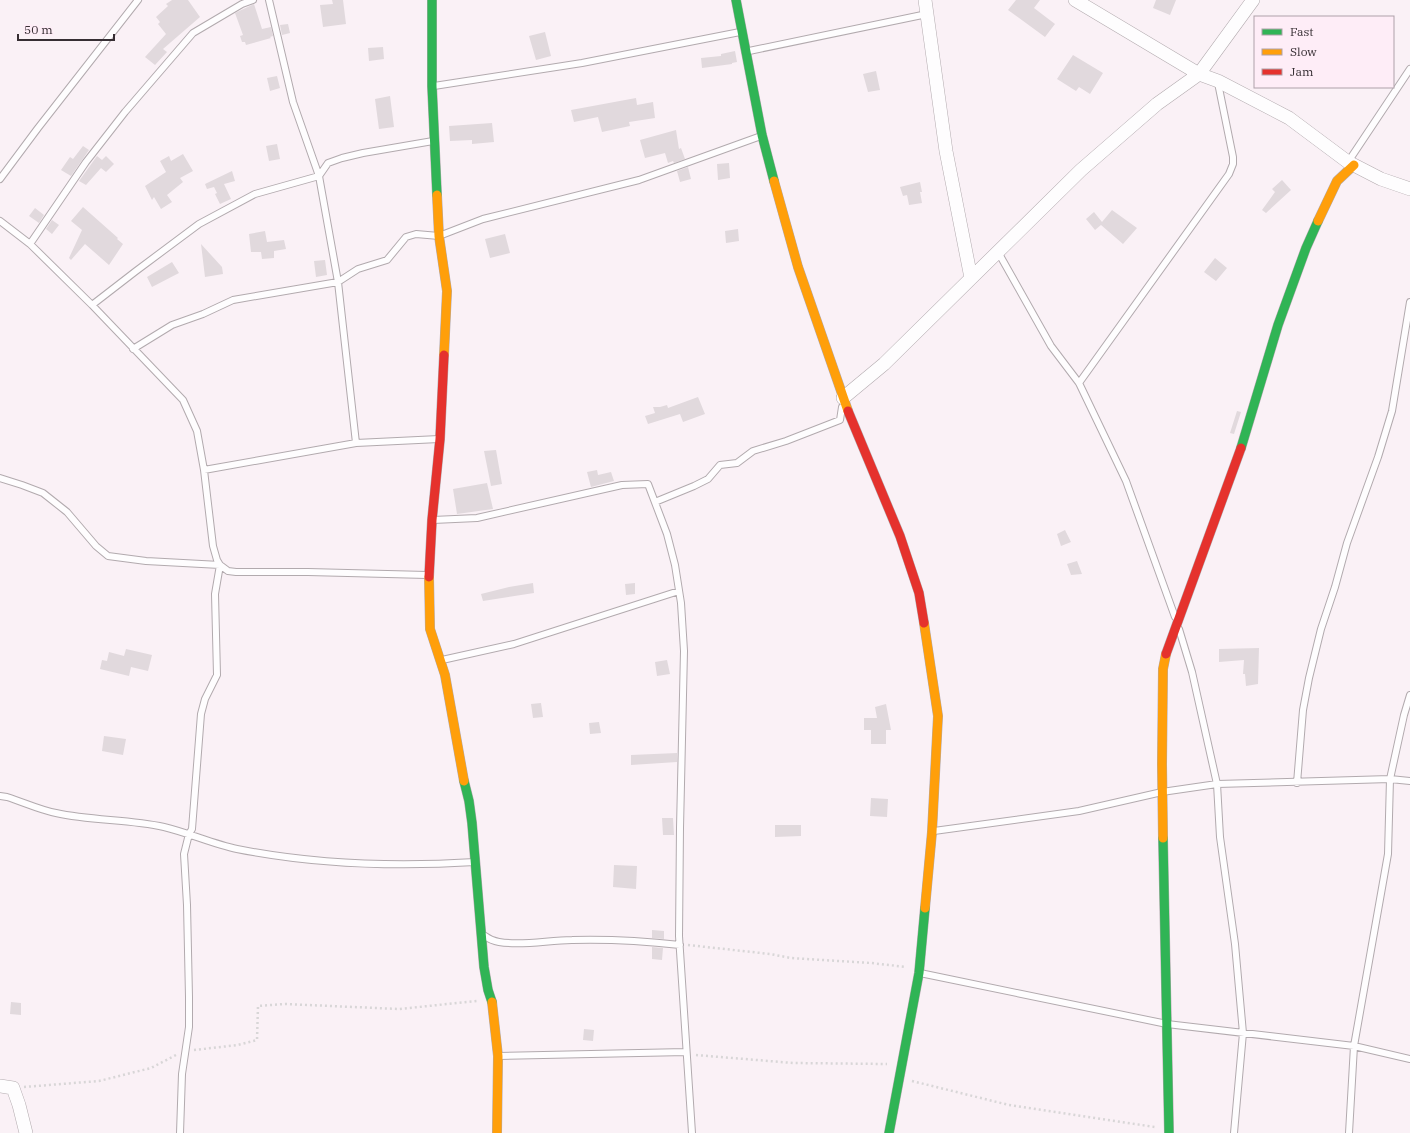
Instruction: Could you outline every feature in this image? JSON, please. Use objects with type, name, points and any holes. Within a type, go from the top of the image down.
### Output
[{"type":"street","points":[[432,0],[432,86],[434,141],[439,236],[447,291],[440,439],[432,520],[429,575],[430,629],[445,675],[461,768],[469,801],[476,862],[477,894],[484,967],[488,990],[492,1000],[498,1056],[497,1133]]},
{"type":"street","points":[[736,0],[762,135],[798,267],[843,398],[900,536],[918,593],[935,691],[938,716],[932,832],[919,971],[889,1133]]},
{"type":"street","points":[[925,0],[946,151],[972,278]]},
{"type":"street","points":[[1075,0],[1199,74],[1218,81],[1289,118],[1351,163],[1381,179],[1410,189]]},
{"type":"street","points":[[843,398],[884,364],[1081,170],[1157,104],[1199,74],[1253,0]]},
{"type":"street","points":[[1169,1131],[1162,792],[1163,669],[1167,648],[1242,445],[1278,324],[1290,290],[1306,248],[1337,181],[1351,163]]},
{"type":"street","points":[[6,1087],[19,1105],[26,1133]]},
{"type":"lane","points":[[0,179],[138,0]]},
{"type":"lane","points":[[30,244],[86,162],[125,112],[193,33],[242,4],[253,0]]},
{"type":"lane","points":[[269,0],[293,102],[319,176],[338,282],[356,444]]},
{"type":"lane","points":[[746,52],[927,14]]},
{"type":"lane","points":[[432,86],[582,63],[742,32]]},
{"type":"lane","points":[[1351,163],[1410,69]]},
{"type":"lane","points":[[1079,382],[1229,174],[1233,164],[1233,157],[1218,81]]},
{"type":"lane","points":[[134,349],[172,325],[203,314],[233,300],[338,282],[358,269],[387,260],[406,237],[416,234],[439,236],[483,219],[638,180],[762,135]]},
{"type":"lane","points":[[92,305],[199,224],[255,194],[319,176],[328,163],[342,158],[434,141]]},
{"type":"lane","points":[[0,221],[30,244],[92,305],[182,400],[197,431],[204,470],[213,546],[220,565],[228,571],[236,572],[429,575]]},
{"type":"lane","points":[[998,252],[1051,346],[1079,382],[1126,482],[1177,623],[1192,672],[1217,784],[1220,837],[1235,944],[1243,1033],[1234,1133]]},
{"type":"lane","points":[[1297,783],[1303,710],[1309,678],[1321,629],[1335,587],[1347,543],[1378,457],[1392,410],[1410,302]]},
{"type":"lane","points":[[655,502],[708,479],[720,465],[737,462],[753,451],[786,441],[840,420],[843,398]]},
{"type":"lane","points":[[204,470],[356,444],[440,439]]},
{"type":"lane","points":[[0,478],[22,484],[43,493],[67,512],[96,546],[108,556],[146,561],[220,565]]},
{"type":"lane","points":[[432,520],[477,518],[622,485],[648,484],[667,534],[674,559],[679,592],[684,652],[680,815],[680,945],[692,1133]]},
{"type":"lane","points":[[180,1133],[182,1074],[189,1027],[187,912],[184,854],[189,834],[192,829],[201,714],[205,700],[217,675],[215,594],[220,565]]},
{"type":"lane","points":[[440,660],[514,644],[679,592]]},
{"type":"lane","points":[[1349,1133],[1354,1046],[1388,854],[1390,779],[1410,694]]},
{"type":"lane","points":[[932,832],[1079,811],[1162,792],[1217,784],[1297,783],[1390,779],[1410,781]]},
{"type":"lane","points":[[0,796],[8,797],[56,813],[163,827],[235,848],[309,859],[436,864],[476,862]]},
{"type":"lane","points":[[481,932],[491,940],[499,942],[516,943],[575,940],[655,942],[680,945]]},
{"type":"lane","points":[[919,971],[1167,1024],[1354,1046],[1410,1059]]},
{"type":"lane","points":[[498,1056],[686,1052]]},
{"type":"path","points":[[680,945],[770,954],[791,958],[871,963],[919,971]]},
{"type":"path","points":[[6,1087],[99,1081],[151,1068],[186,1050],[238,1045],[257,1040],[258,1006],[285,1004],[399,1008],[492,1000]]},
{"type":"path","points":[[686,1052],[699,1056],[794,1063],[901,1065]]},
{"type":"path","points":[[898,1078],[1009,1105],[1169,1131]]},
{"type":"building","points":[[172,0],[188,0],[200,17],[163,49],[167,52],[155,65],[145,57],[166,34],[158,24],[160,22],[156,17],[168,6],[166,4]]},
{"type":"building","points":[[332,0],[343,0],[346,24],[323,27],[320,5],[333,4]]},
{"type":"building","points":[[1016,0],[1040,0],[1034,8],[1055,24],[1045,37],[1008,10]]},
{"type":"building","points":[[1156,0],[1176,0],[1170,15],[1153,8]]},
{"type":"building","points":[[254,4],[262,29],[271,27],[273,36],[270,37],[271,38],[246,45],[245,42],[242,42],[240,36],[243,35],[235,13]]},
{"type":"building","points":[[288,24],[290,33],[282,35],[280,25]]},
{"type":"building","points":[[545,32],[551,56],[536,60],[529,36]]},
{"type":"building","points":[[383,47],[384,59],[369,61],[368,48]]},
{"type":"building","points":[[735,51],[737,62],[702,68],[701,58],[721,56],[721,54]]},
{"type":"building","points":[[1073,55],[1103,73],[1090,94],[1079,87],[1076,91],[1057,79]]},
{"type":"building","points":[[876,71],[880,90],[868,92],[863,74]]},
{"type":"building","points":[[277,76],[280,88],[270,91],[267,78]]},
{"type":"building","points":[[390,96],[394,127],[379,129],[375,99]]},
{"type":"building","points":[[636,98],[637,105],[653,102],[655,118],[629,122],[630,126],[602,132],[598,117],[574,122],[571,110]]},
{"type":"building","points":[[492,123],[494,142],[472,144],[472,140],[450,141],[449,126]]},
{"type":"building","points":[[676,130],[679,149],[681,148],[685,159],[674,163],[673,161],[668,163],[665,153],[645,158],[640,140]]},
{"type":"building","points":[[277,144],[280,159],[269,161],[266,146]]},
{"type":"building","points":[[83,146],[89,150],[71,176],[61,170],[70,157],[73,159]]},
{"type":"building","points":[[183,154],[193,171],[180,178],[183,182],[167,195],[172,202],[161,209],[154,197],[152,200],[145,186],[166,172],[160,161],[169,156],[171,161]]},
{"type":"building","points":[[97,156],[102,160],[106,156],[114,164],[106,172],[101,168],[86,185],[79,181]]},
{"type":"building","points":[[729,163],[730,178],[718,180],[717,164]]},
{"type":"building","points":[[688,167],[691,179],[680,182],[677,171]]},
{"type":"building","points":[[232,171],[235,181],[224,184],[231,199],[220,204],[215,194],[217,193],[214,187],[207,189],[205,184]]},
{"type":"building","points":[[1282,180],[1291,190],[1266,213],[1262,210],[1275,192],[1272,189]]},
{"type":"building","points":[[920,182],[922,203],[909,205],[907,195],[903,196],[900,187]]},
{"type":"building","points":[[83,207],[123,244],[109,265],[85,244],[71,260],[69,258],[82,230],[71,221]]},
{"type":"building","points":[[35,208],[44,215],[39,223],[29,216]]},
{"type":"building","points":[[1112,210],[1137,228],[1123,244],[1101,225],[1095,230],[1086,219],[1094,212],[1102,222]]},
{"type":"building","points":[[52,220],[59,225],[52,234],[46,229]]},
{"type":"building","points":[[738,229],[739,241],[726,243],[725,231]]},
{"type":"building","points":[[265,231],[267,242],[284,240],[286,249],[274,251],[274,258],[262,259],[261,252],[251,252],[249,234]]},
{"type":"building","points":[[505,234],[510,253],[490,258],[485,239]]},
{"type":"building","points":[[201,244],[222,267],[223,274],[205,277]]},
{"type":"building","points":[[1215,258],[1227,268],[1216,281],[1204,272]]},
{"type":"building","points":[[325,260],[327,275],[316,277],[314,261]]},
{"type":"building","points":[[172,262],[179,273],[152,287],[147,277]]},
{"type":"building","points":[[698,397],[705,414],[683,422],[680,414],[648,424],[645,416],[655,413],[653,407],[667,405],[668,408]]},
{"type":"building","points":[[1237,411],[1241,412],[1234,434],[1230,433]]},
{"type":"building","points":[[496,450],[502,484],[491,486],[484,451]]},
{"type":"building","points":[[597,470],[598,475],[611,472],[614,481],[591,487],[587,472]]},
{"type":"building","points":[[487,483],[493,509],[457,514],[453,489]]},
{"type":"building","points":[[1065,530],[1071,542],[1061,546],[1057,534]]},
{"type":"building","points":[[1077,561],[1082,574],[1071,575],[1067,564]]},
{"type":"building","points":[[533,583],[534,593],[483,601],[481,594],[509,587]]},
{"type":"building","points":[[635,583],[635,594],[626,595],[625,584]]},
{"type":"building","points":[[1259,648],[1258,684],[1246,686],[1245,674],[1243,674],[1244,660],[1219,662],[1219,649]]},
{"type":"building","points":[[126,649],[152,655],[148,671],[131,667],[129,676],[100,669],[102,660],[107,661],[109,652],[124,656]]},
{"type":"building","points":[[667,660],[670,674],[657,676],[655,662]]},
{"type":"building","points":[[541,703],[543,717],[533,718],[531,704]]},
{"type":"building","points":[[886,704],[891,730],[886,730],[886,744],[871,744],[871,730],[864,730],[864,718],[877,718],[875,707]]},
{"type":"building","points":[[599,722],[601,733],[590,734],[589,723]]},
{"type":"building","points":[[104,736],[126,739],[123,755],[102,751]]},
{"type":"building","points":[[677,753],[677,762],[631,765],[631,755]]},
{"type":"building","points":[[871,798],[888,799],[887,817],[870,816]]},
{"type":"building","points":[[662,818],[673,818],[674,835],[663,835]]},
{"type":"building","points":[[775,825],[801,825],[801,836],[775,837]]},
{"type":"building","points":[[614,865],[637,866],[636,889],[613,887]]},
{"type":"building","points":[[652,930],[664,931],[664,939],[652,938]]},
{"type":"building","points":[[652,947],[663,948],[662,960],[652,959]]},
{"type":"building","points":[[11,1002],[21,1003],[21,1015],[10,1014]]},
{"type":"building","points":[[584,1029],[594,1030],[593,1041],[583,1040]]},
{"type":"traffic: fast","points":[[432,0],[432,86],[437,195]]},
{"type":"traffic: fast","points":[[736,0],[762,135],[774,181]]},
{"type":"traffic: fast","points":[[1241,448],[1278,325],[1306,248],[1318,221]]},
{"type":"traffic: fast","points":[[464,781],[472,823],[484,967],[488,990],[492,1002]]},
{"type":"traffic: fast","points":[[1163,838],[1169,1133]]},
{"type":"traffic: fast","points":[[889,1133],[919,973],[925,908]]},
{"type":"traffic: slow","points":[[1318,221],[1337,181],[1354,165]]},
{"type":"traffic: slow","points":[[774,181],[798,267],[848,411]]},
{"type":"traffic: slow","points":[[437,195],[439,236],[447,291],[444,355]]},
{"type":"traffic: slow","points":[[429,577],[430,629],[445,675],[464,781]]},
{"type":"traffic: slow","points":[[924,623],[938,716],[932,832],[925,908]]},
{"type":"traffic: slow","points":[[1163,838],[1163,669],[1166,654]]},
{"type":"traffic: slow","points":[[492,1002],[498,1056],[497,1133]]},
{"type":"traffic: jam","points":[[429,577],[432,520],[440,439],[444,355]]},
{"type":"traffic: jam","points":[[848,411],[900,536],[919,593],[924,623]]},
{"type":"traffic: jam","points":[[1166,654],[1241,448]]}]
